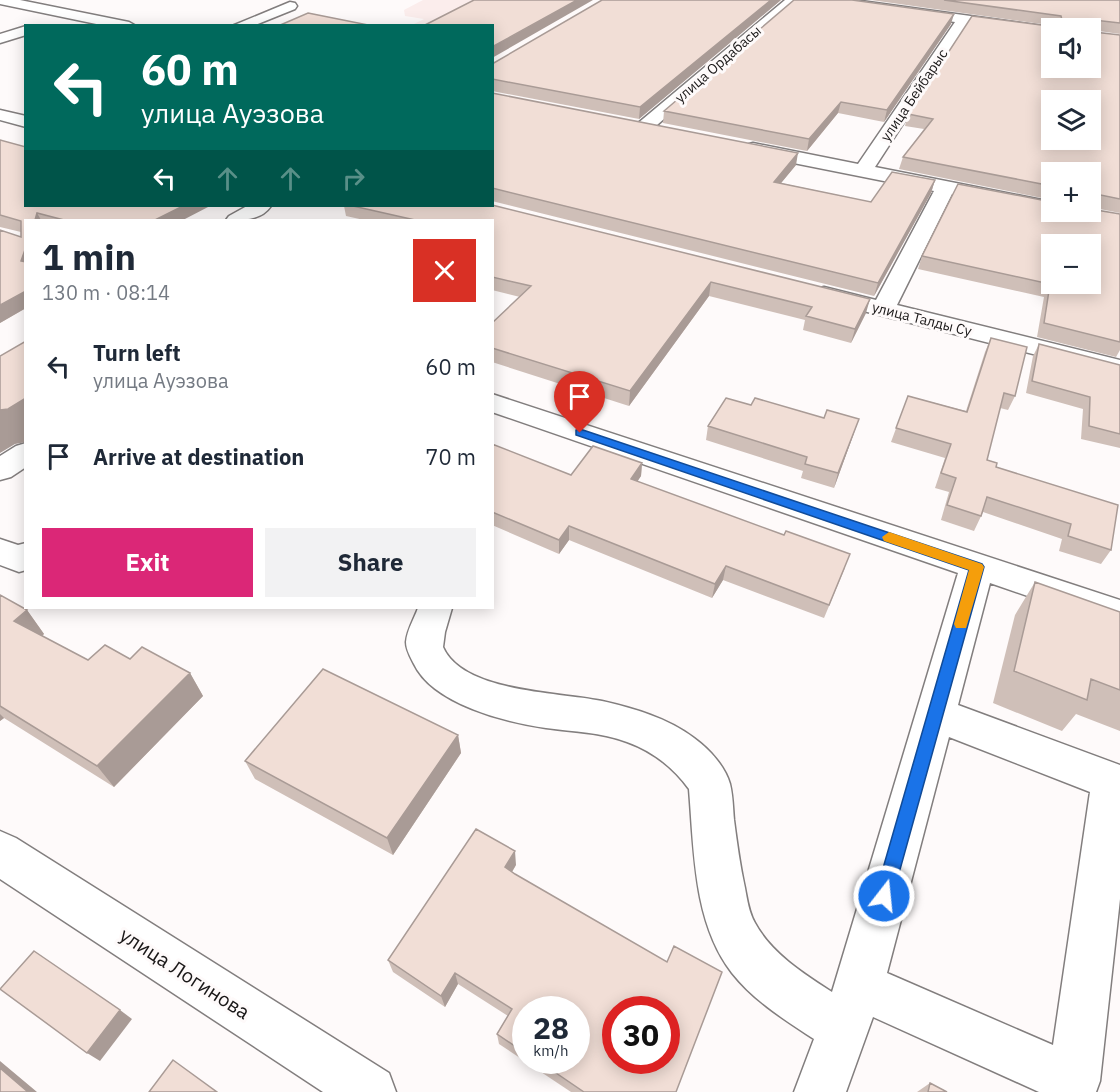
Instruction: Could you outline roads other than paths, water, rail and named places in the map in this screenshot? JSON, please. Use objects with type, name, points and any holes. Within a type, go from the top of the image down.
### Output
[{"type":"street","points":[[0,0],[120,24]]},
{"type":"street","name":"улица Ордабасы","points":[[643,128],[793,0]]},
{"type":"street","points":[[825,0],[1041,30]]},
{"type":"street","points":[[244,24],[290,6]]},
{"type":"street","points":[[46,24],[73,14]]},
{"type":"street","name":"улица Бейбарыс","points":[[863,170],[964,19]]},
{"type":"street","points":[[0,39],[24,31]]},
{"type":"street","points":[[0,115],[24,121]]},
{"type":"street","points":[[620,123],[666,132]]},
{"type":"street","points":[[736,146],[1041,206]]},
{"type":"street","points":[[883,309],[946,187]]},
{"type":"street","points":[[238,219],[259,207]]},
{"type":"street","name":"улица Талды Су","points":[[802,289],[1120,368]]},
{"type":"street","points":[[494,404],[1120,614]]},
{"type":"street","points":[[0,470],[24,454]]},
{"type":"street","points":[[0,551],[19,560],[24,556]]},
{"type":"street","points":[[820,1092],[859,986],[977,567]]},
{"type":"street","points":[[435,609],[425,645],[430,662],[452,680],[477,693],[507,703],[543,711],[581,714],[629,726],[659,738],[681,751],[701,770],[709,784],[724,903],[734,931],[748,955],[794,997],[843,1029]]},
{"type":"street","points":[[859,986],[1074,1081],[1112,781],[936,714]]},
{"type":"street","name":"улица Логинова","points":[[0,854],[370,1092]]}]
